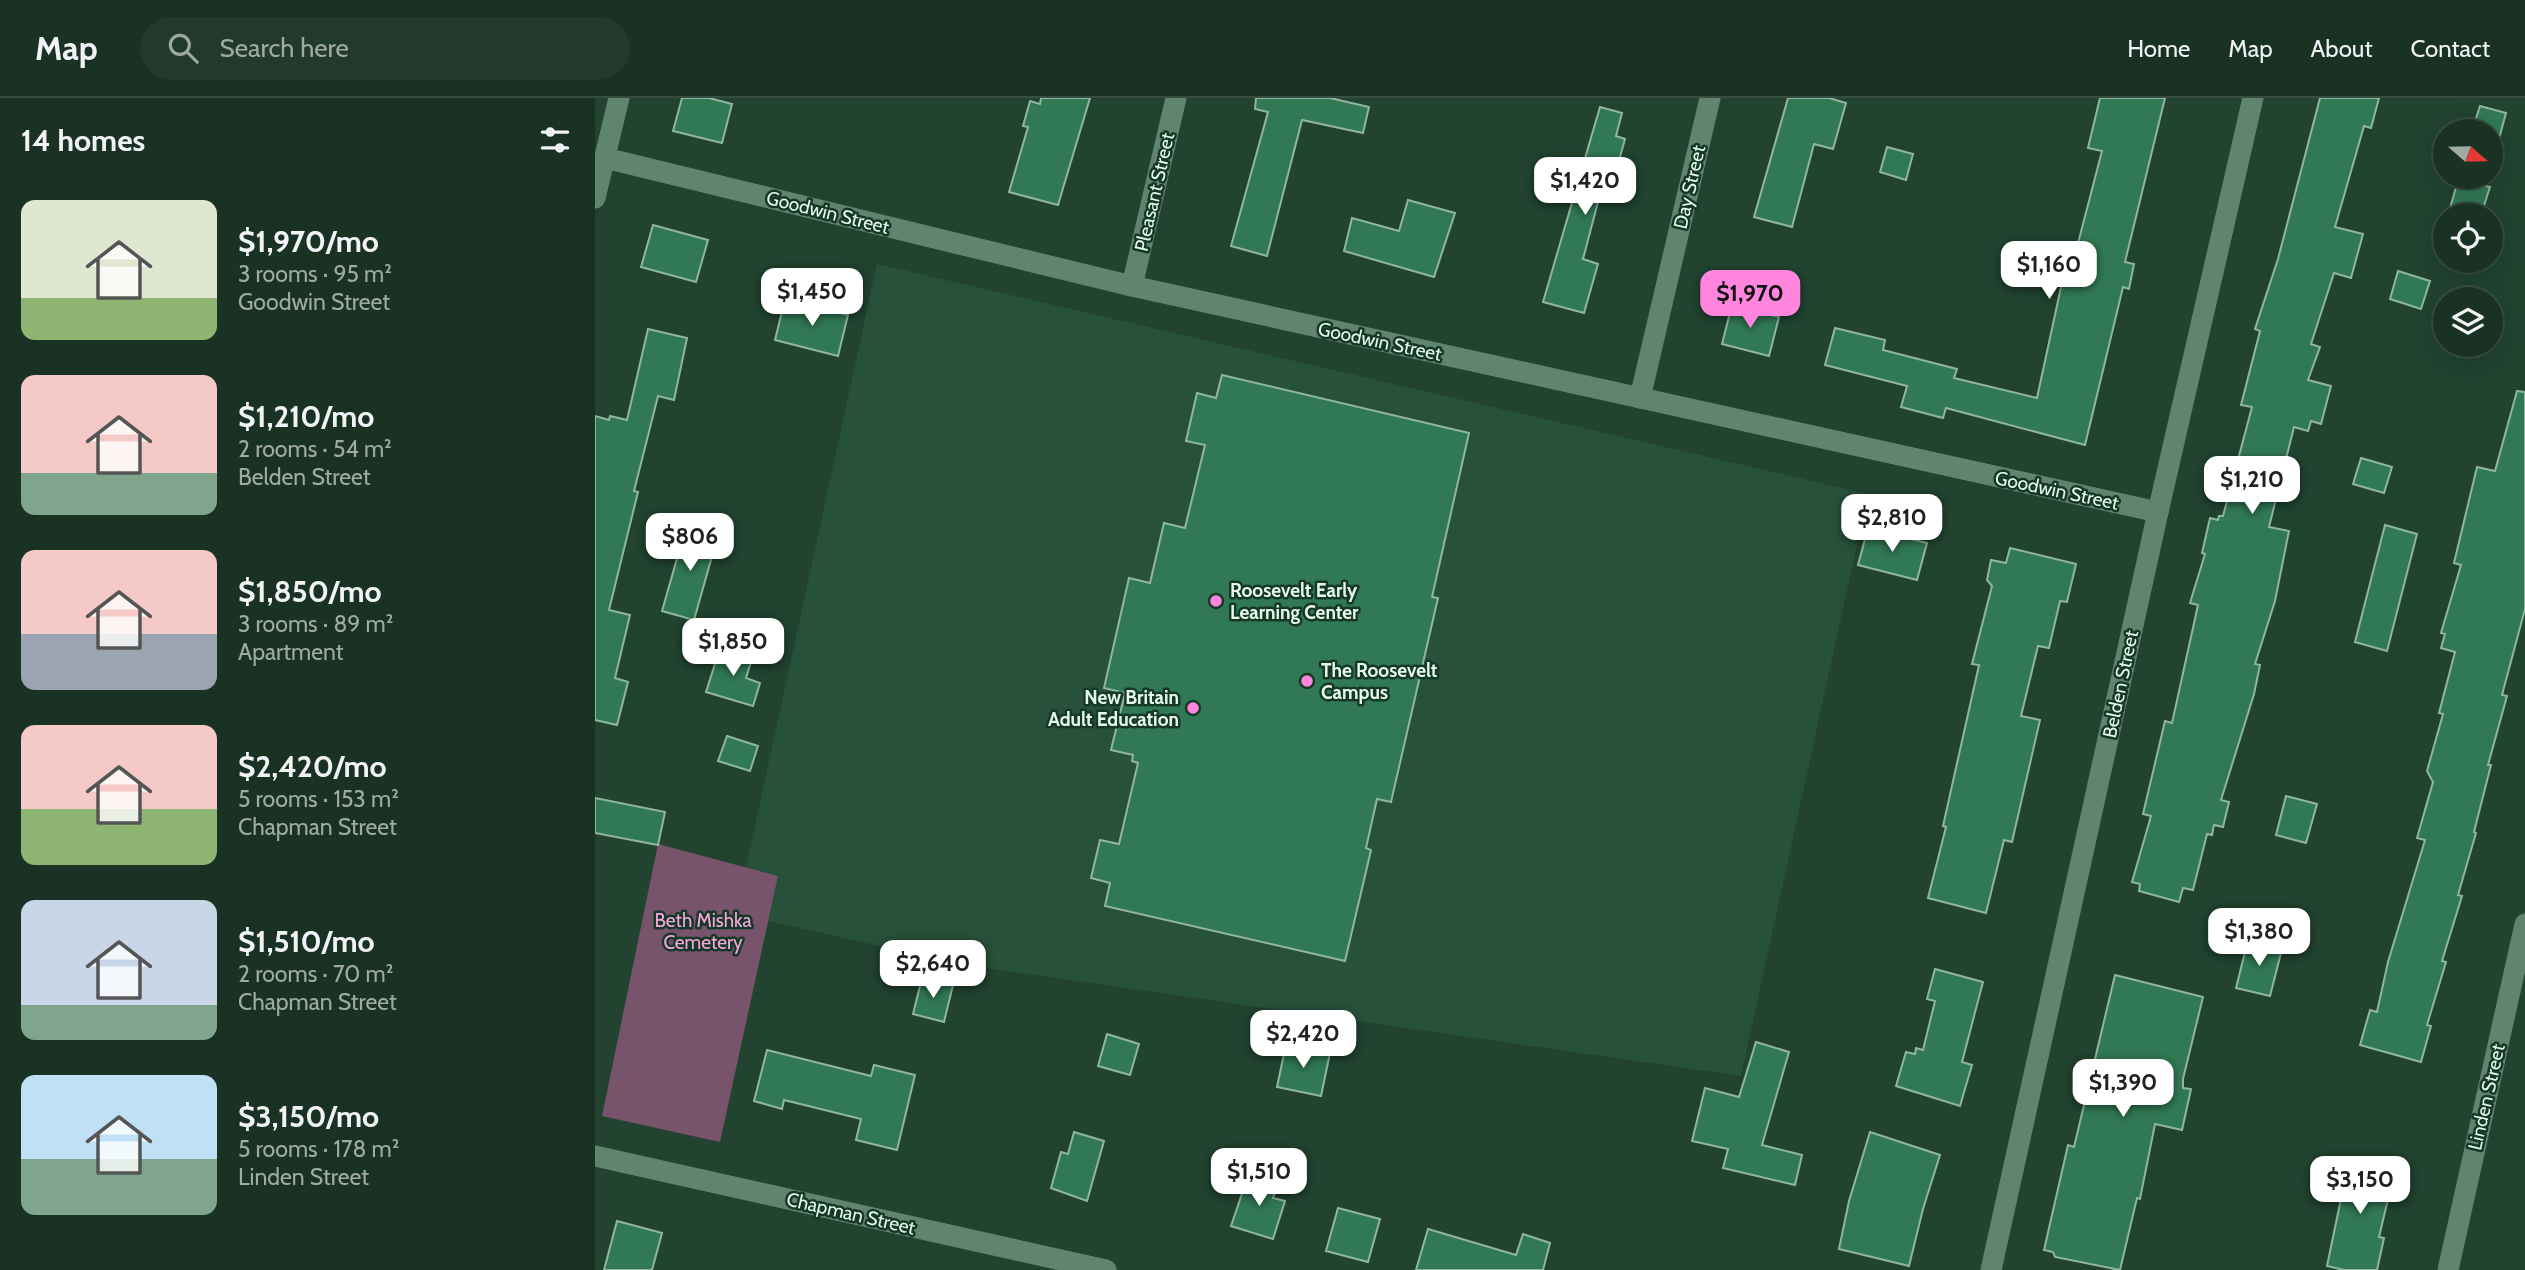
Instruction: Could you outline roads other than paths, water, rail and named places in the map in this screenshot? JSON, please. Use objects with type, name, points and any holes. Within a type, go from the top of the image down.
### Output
[{"type":"street","points":[[595,198],[618,98]]},
{"type":"street","name":"Pleasant Street","points":[[1132,286],[1176,98]]},
{"type":"street","name":"Day Street","points":[[1640,398],[1710,98]]},
{"type":"street","name":"Belden Street","points":[[1991,1270],[2158,512],[2253,98]]},
{"type":"street","name":"Goodwin Street","points":[[605,158],[1132,286],[2158,512]]},
{"type":"street","name":"Linden Street","points":[[2448,1270],[2525,924]]},
{"type":"street","name":"Chapman Street","points":[[595,1156],[1107,1270]]},
{"type":"place","name":"Roosevelt Early Learning Center","points":[[1216,601]]},
{"type":"place","name":"The Roosevelt Campus","points":[[1307,681]]},
{"type":"place","name":"New Britain Adult Education","points":[[1193,708]]},
{"type":"park label","name":"Beth Mishka Cemetery","points":[[703,931]]}]
